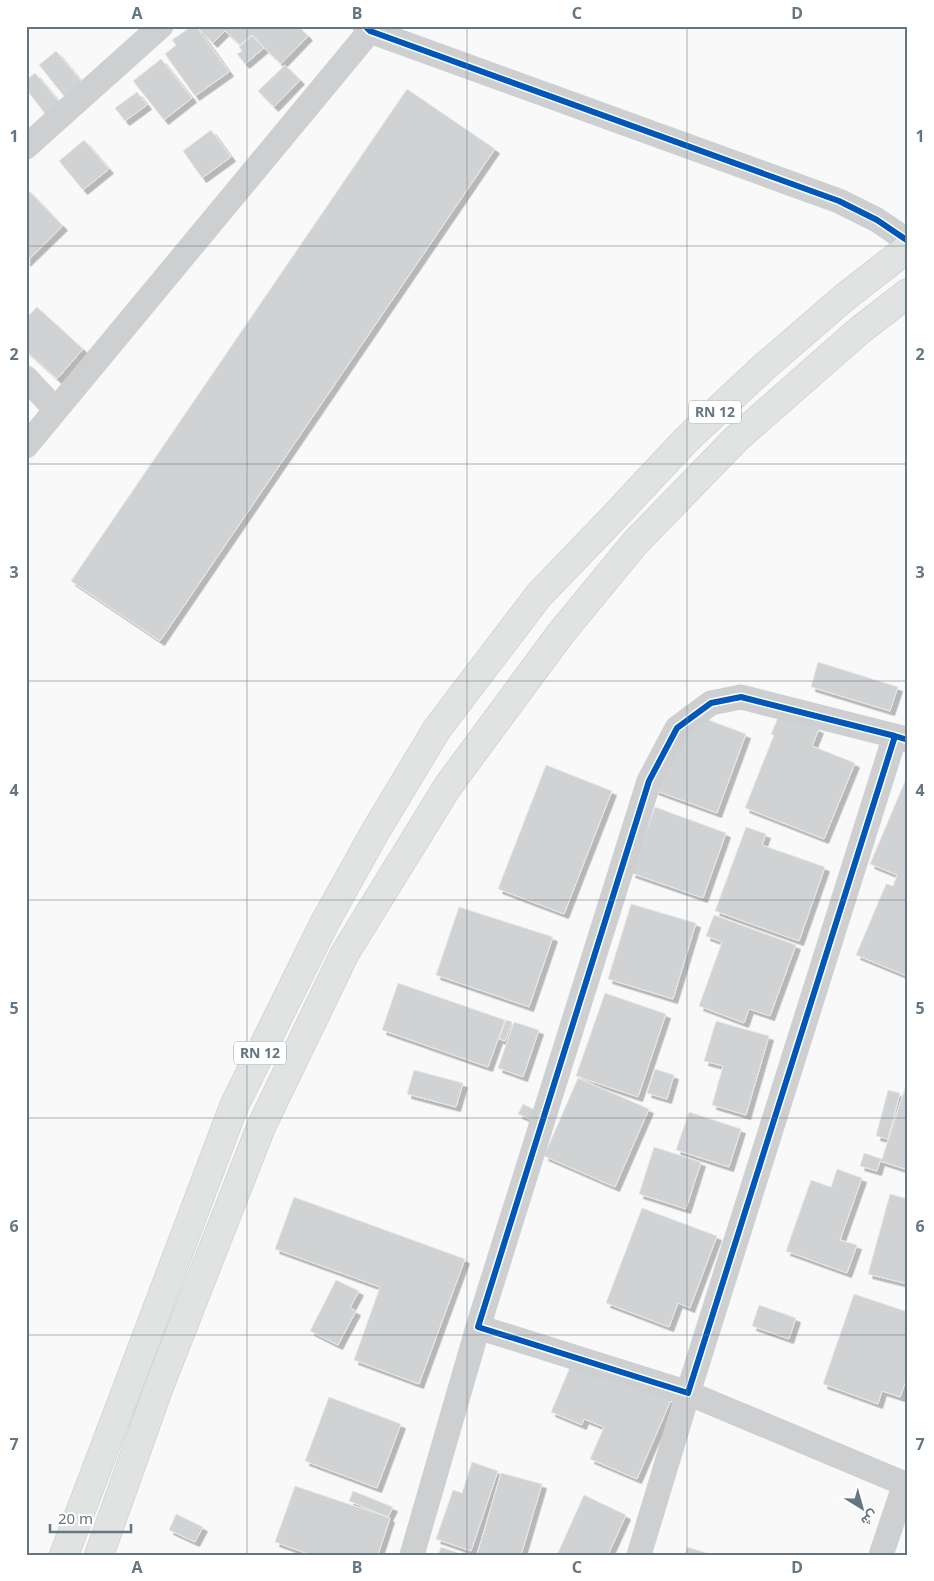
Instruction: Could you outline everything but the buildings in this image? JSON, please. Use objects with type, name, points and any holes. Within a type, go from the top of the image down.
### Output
[{"type":"highway","name":"RN 12","points":[[64,1555],[234,1106],[325,922],[375,832],[436,730],[539,595],[686,440],[786,348],[845,297],[908,248]]},
{"type":"highway","points":[[99,1555],[159,1387],[261,1127],[345,953],[448,786],[560,633],[636,543],[736,439],[860,330],[908,293]]},
{"type":"street","points":[[26,147],[161,26]]},
{"type":"street","points":[[26,446],[370,28],[839,201],[877,220],[908,242]]},
{"type":"street","points":[[26,378],[56,410]]},
{"type":"street","points":[[412,1555],[478,1327],[649,781],[677,728],[711,703],[741,697],[901,738],[688,1393],[639,1555]]},
{"type":"street","points":[[478,1327],[688,1393],[907,1481],[881,1555]]},
{"type":"cycle path","points":[[365,26],[370,31],[839,201],[877,220],[908,241]]},
{"type":"cycle path","points":[[895,736],[688,1393],[478,1327],[649,781],[677,728],[711,703],[741,697],[895,736],[908,740]]}]
